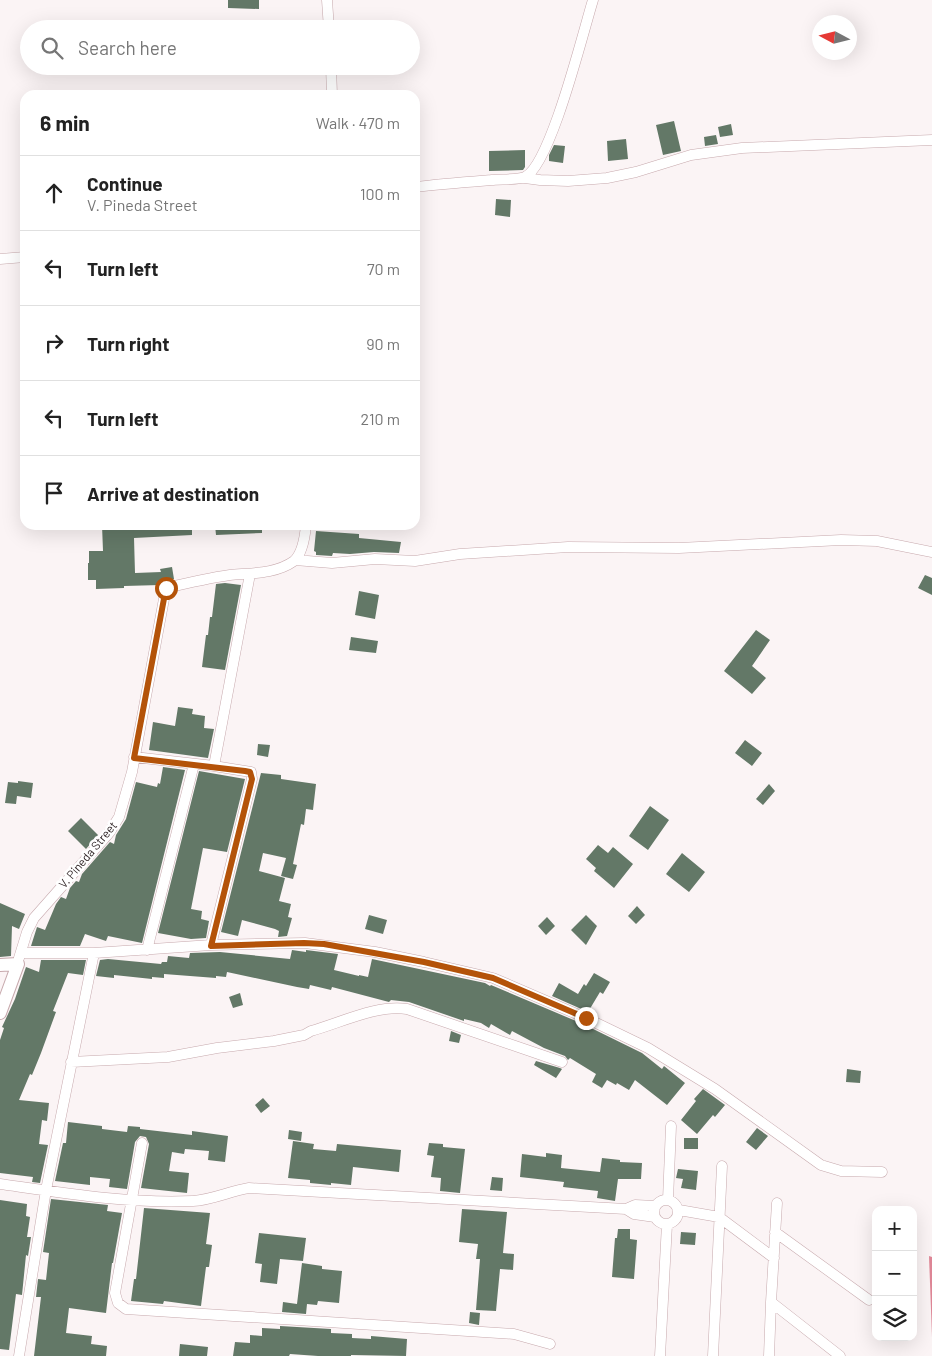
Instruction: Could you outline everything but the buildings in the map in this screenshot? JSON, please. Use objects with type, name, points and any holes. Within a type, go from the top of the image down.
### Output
[{"type":"street","points":[[327,0],[328,20]]},
{"type":"street","points":[[525,178],[538,165],[553,133],[592,0]]},
{"type":"street","points":[[331,75],[332,90]]},
{"type":"street","points":[[420,186],[525,178],[568,182],[607,178],[636,172],[691,155],[733,149],[932,140]]},
{"type":"street","points":[[0,259],[20,257]]},
{"type":"street","points":[[305,530],[302,548],[295,560],[332,563],[375,559],[414,561],[460,554],[568,547],[679,548],[840,540],[877,541],[932,552]]},
{"type":"street","name":"V. Pineda Street","points":[[0,1013],[27,932],[34,918],[109,833],[118,817],[132,772],[166,588],[277,569],[295,560]]},
{"type":"street","points":[[214,766],[250,574]]},
{"type":"street","points":[[134,758],[214,766],[250,772],[252,779],[211,946]]},
{"type":"street","points":[[147,950],[194,764]]},
{"type":"street","points":[[0,965],[19,959],[94,953],[304,943],[324,944],[424,962],[493,978],[586,1018],[648,1048],[715,1089],[821,1165],[841,1171],[882,1172]]},
{"type":"street","points":[[19,1356],[46,1190],[94,953]]},
{"type":"street","points":[[71,1062],[168,1057],[217,1048],[274,1041],[304,1035],[365,1014],[396,1007],[450,1023],[562,1062]]},
{"type":"street","points":[[668,1200],[671,1126]]},
{"type":"street","points":[[142,1143],[115,1293],[118,1303],[126,1309],[514,1334],[550,1344]]},
{"type":"street","points":[[713,1356],[722,1166]]},
{"type":"street","points":[[0,1184],[133,1200],[194,1201],[215,1197],[234,1190],[249,1188],[626,1209],[635,1205],[655,1212]]},
{"type":"street","points":[[668,1200],[677,1205],[679,1210],[676,1220],[667,1224],[658,1221],[655,1212],[658,1202],[668,1200]]},
{"type":"street","points":[[769,1356],[777,1203]]},
{"type":"street","points":[[679,1210],[719,1217],[774,1258]]},
{"type":"street","points":[[660,1356],[667,1224]]},
{"type":"street","points":[[776,1232],[869,1300]]},
{"type":"street","points":[[771,1302],[840,1356]]},
{"type":"shaded area","points":[[929,1256],[932,1257],[932,1337]]},
{"type":"route","points":[[166,588],[134,758],[245,771],[250,772],[252,779],[211,946],[304,943],[324,944],[375,952],[493,978],[586,1018]]}]
